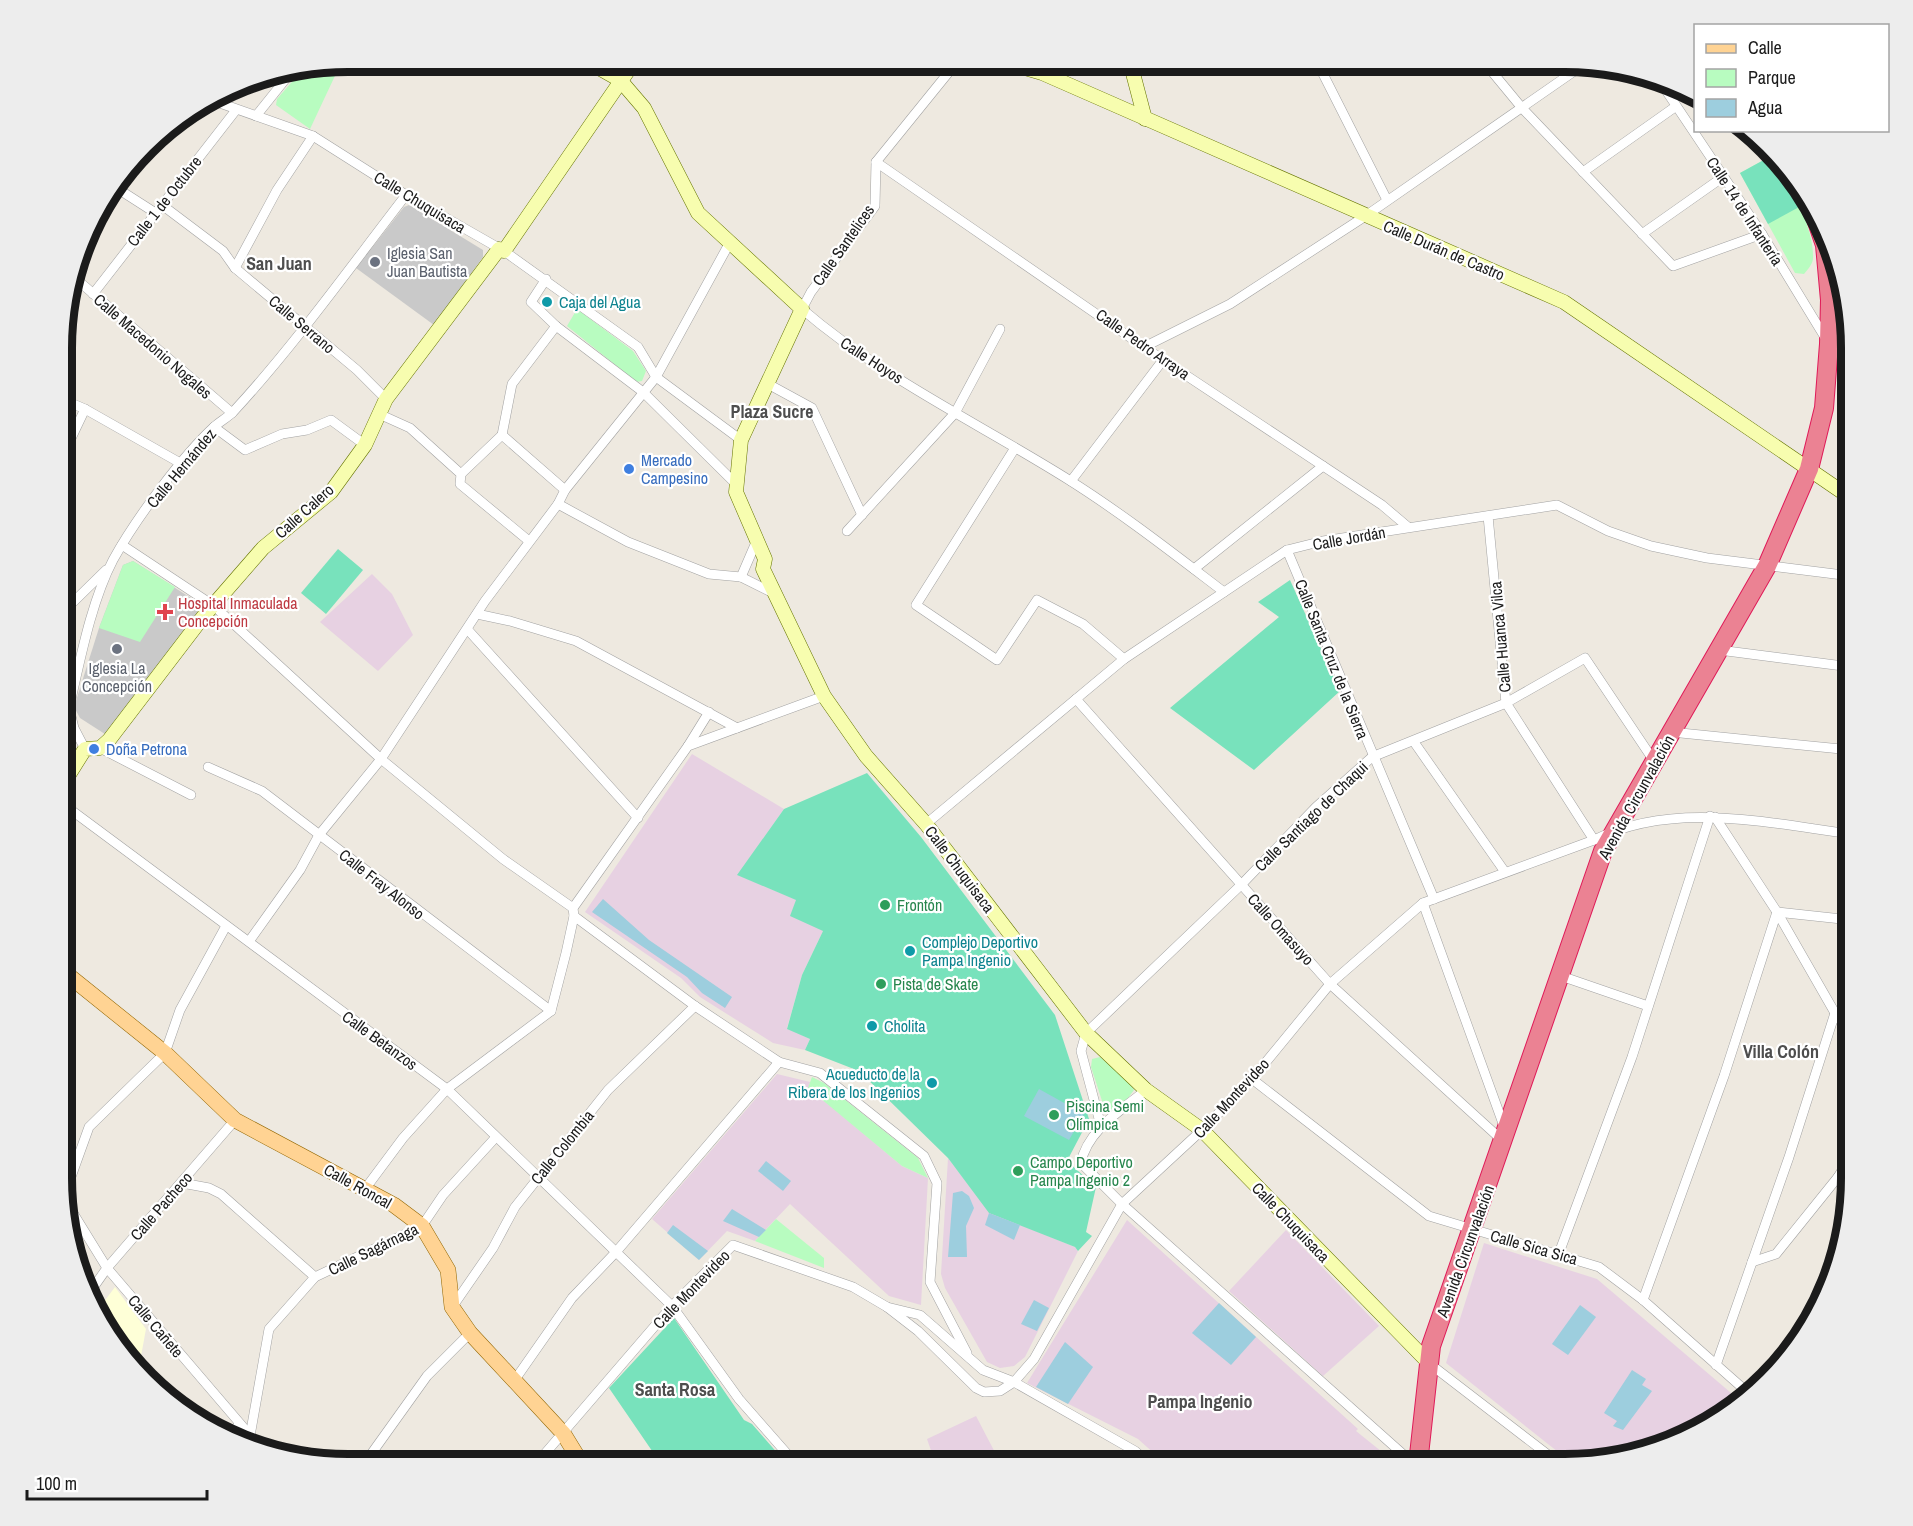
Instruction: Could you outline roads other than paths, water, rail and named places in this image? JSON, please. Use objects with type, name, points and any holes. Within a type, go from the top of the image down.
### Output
[{"type":"highway","name":"Avenida Circunvalación","points":[[1417,1454],[1431,1346],[1505,1137],[1558,975],[1603,851],[1767,566],[1809,469],[1824,408],[1830,300],[1826,261]]},
{"type":"main road","name":"Calle Hoyos","points":[[606,72],[620,80],[644,108],[698,213],[802,309]]},
{"type":"main road","name":"Calle Calero","points":[[100,748],[262,548],[331,492],[365,446],[386,399],[501,250],[626,72]]},
{"type":"main road","name":"Calle Durán de Castro","points":[[1039,72],[1364,217],[1564,302],[1841,491]]},
{"type":"main road","points":[[1133,72],[1145,119]]},
{"type":"main road","name":"Calle Santelices","points":[[741,440],[802,309]]},
{"type":"main road","name":"Calle Chuquisaca","points":[[741,440],[736,492],[765,559],[763,569],[824,696],[866,756],[926,824],[1086,1033],[1146,1090],[1202,1130],[1430,1364]]},
{"type":"main road","points":[[72,770],[85,749],[100,748]]},
{"type":"main road","name":"Calle Roncal","points":[[72,978],[165,1053],[235,1120],[365,1189],[422,1226],[448,1270],[452,1306],[470,1333],[563,1433],[576,1454]]},
{"type":"street","points":[[876,162],[949,72]]},
{"type":"street","points":[[1322,72],[1387,200]]},
{"type":"street","points":[[1492,72],[1522,108],[1673,266],[1762,234]]},
{"type":"street","points":[[1146,346],[1230,304],[1364,217],[1573,72]]},
{"type":"street","points":[[256,116],[286,79]]},
{"type":"street","name":"Calle 14 de Infantería","points":[[1666,92],[1762,234],[1829,344]]},
{"type":"street","name":"Calle Chuquisaca","points":[[221,104],[313,136],[546,279],[638,347],[656,377],[741,440]]},
{"type":"street","points":[[1582,172],[1676,107]]},
{"type":"street","name":"Calle 1 de Octubre","points":[[93,294],[236,110]]},
{"type":"street","points":[[235,268],[277,190],[313,136]]},
{"type":"street","name":"Calle Santelices","points":[[802,309],[811,292],[874,206],[876,162]]},
{"type":"street","name":"Calle Pedro Arraya","points":[[876,162],[1146,346],[1163,360],[1382,505],[1408,527]]},
{"type":"street","points":[[1642,234],[1723,177]]},
{"type":"street","name":"Calle Serrano","points":[[122,190],[158,208],[223,252],[235,268],[357,370],[386,399]]},
{"type":"street","name":"Calle Hernández","points":[[72,697],[92,622],[112,562],[129,531],[182,464],[214,427],[232,413],[304,326],[406,195]]},
{"type":"street","points":[[250,940],[300,870],[320,835],[381,759],[477,614],[558,504],[565,490],[656,377],[729,244]]},
{"type":"street","name":"Calle Chuquisaca","points":[[546,279],[531,302],[556,326],[643,392],[737,485]]},
{"type":"street","name":"Calle Macedonio Nogales","points":[[80,282],[232,413]]},
{"type":"street","name":"Calle Hoyos","points":[[802,309],[831,334],[955,413],[1071,481],[1224,592]]},
{"type":"street","points":[[529,541],[460,484],[461,474],[502,435],[512,384],[556,326]]},
{"type":"street","points":[[847,531],[955,413],[1000,329]]},
{"type":"street","points":[[1829,344],[1841,349]]},
{"type":"street","points":[[1071,481],[1163,360]]},
{"type":"street","points":[[768,384],[812,408],[862,515]]},
{"type":"street","points":[[72,403],[182,464]]},
{"type":"street","points":[[72,436],[85,409]]},
{"type":"street","points":[[380,414],[410,428],[461,474]]},
{"type":"street","points":[[214,427],[245,450],[282,434],[307,430],[331,420],[365,446]]},
{"type":"street","points":[[502,435],[565,490]]},
{"type":"street","points":[[1015,448],[916,605],[997,660],[1037,600],[1083,624],[1124,659]]},
{"type":"street","points":[[1194,569],[1323,466]]},
{"type":"street","points":[[558,504],[628,542],[709,574],[741,577],[774,594]]},
{"type":"street","name":"Calle Jordán","points":[[926,824],[1124,659],[1287,550],[1323,541],[1557,505],[1608,531],[1651,546],[1767,566],[1841,575]]},
{"type":"street","name":"Calle Huanca Vilca","points":[[1488,516],[1506,703],[1594,840]]},
{"type":"street","points":[[741,577],[757,540]]},
{"type":"street","points":[[122,545],[214,606],[381,759],[503,859],[695,1006],[780,1062],[820,1073],[924,1156],[937,1183],[930,1282],[970,1357]]},
{"type":"street","name":"Calle Santa Cruz de la Sierra","points":[[1287,550],[1372,757],[1434,899]]},
{"type":"street","points":[[72,604],[98,581],[112,562]]},
{"type":"street","points":[[477,614],[510,621],[576,641],[737,728]]},
{"type":"street","points":[[468,630],[638,818]]},
{"type":"street","points":[[1719,650],[1841,666]]},
{"type":"street","name":"Calle Santiago de Chaqui","points":[[1086,1033],[1241,885],[1316,807],[1372,757],[1506,703],[1586,658],[1654,761]]},
{"type":"street","points":[[688,746],[824,696]]},
{"type":"street","name":"Calle Omasuyo","points":[[1076,699],[1330,984],[1505,1137]]},
{"type":"street","points":[[365,1189],[403,1138],[447,1089],[551,1011],[573,912],[709,712]]},
{"type":"street","name":"Calle Hernández","points":[[72,720],[85,749]]},
{"type":"street","points":[[1671,732],[1841,749]]},
{"type":"street","points":[[1414,742],[1505,873]]},
{"type":"street","points":[[100,748],[191,795]]},
{"type":"street","name":"Calle Fray Alonso","points":[[208,766],[262,791],[551,1011]]},
{"type":"street","name":"Calle Betanzos","points":[[72,811],[226,926],[250,940],[306,986],[447,1089],[672,1306],[739,1400],[787,1454]]},
{"type":"street","points":[[1712,816],[1778,912],[1841,1022]]},
{"type":"street","points":[[1559,1253],[1632,1057],[1712,816]]},
{"type":"street","name":"Calle Montevideo","points":[[1014,1382],[1034,1359],[1122,1204],[1202,1130],[1252,1079],[1330,984],[1423,903],[1594,840],[1615,830],[1641,823],[1712,816],[1841,833]]},
{"type":"street","points":[[1423,903],[1505,1137]]},
{"type":"street","points":[[1778,912],[1841,919]]},
{"type":"street","points":[[1643,1300],[1722,1082],[1778,912]]},
{"type":"street","points":[[72,1172],[88,1127],[165,1053],[180,1010],[226,926]]},
{"type":"street","points":[[1558,975],[1648,1006]]},
{"type":"street","name":"Calle Colombia","points":[[452,1306],[493,1248],[515,1207],[538,1176],[608,1090],[695,1006]]},
{"type":"street","points":[[1716,1365],[1835,1014]]},
{"type":"street","points":[[1086,1033],[1081,1051],[1101,1126]]},
{"type":"street","points":[[514,1381],[572,1298],[616,1252],[780,1062]]},
{"type":"street","name":"Calle Sica Sica","points":[[1252,1079],[1429,1216],[1559,1253],[1599,1267],[1643,1300],[1743,1388]]},
{"type":"street","points":[[1146,1090],[1101,1126],[1083,1153],[1081,1163],[1122,1204],[1405,1454]]},
{"type":"street","name":"Calle Pacheco","points":[[94,1286],[235,1120]]},
{"type":"street","name":"Calle Sagárnaga","points":[[250,1436],[269,1329],[315,1277],[422,1226],[443,1195],[496,1137]]},
{"type":"street","points":[[1752,1262],[1776,1254],[1841,1172]]},
{"type":"street","points":[[182,1183],[209,1188],[221,1194],[315,1277]]},
{"type":"street","name":"Calle Cañete","points":[[74,1216],[107,1268],[249,1435]]},
{"type":"street","name":"Calle Montevideo","points":[[545,1454],[672,1306],[733,1245],[853,1287],[887,1307],[920,1315],[983,1370],[1014,1382],[1138,1454]]},
{"type":"street","points":[[887,1307],[918,1332],[976,1388],[984,1392],[1000,1391],[1014,1382]]},
{"type":"street","points":[[371,1454],[427,1376],[470,1333]]},
{"type":"street","name":"Calle Chuquisaca","points":[[1430,1364],[1547,1454]]},
{"type":"street","points":[[235,1429],[240,1424]]},
{"type":"water","points":[[603,899],[649,940],[732,997],[725,1008],[702,993],[687,977],[592,912]]},
{"type":"water","name":"Piscina Semi Olímpica","points":[[1039,1089],[1084,1114],[1069,1140],[1024,1116]]},
{"type":"water","points":[[766,1161],[791,1181],[783,1191],[758,1171]]},
{"type":"water","points":[[962,1191],[969,1196],[974,1208],[966,1226],[967,1257],[948,1257],[953,1193]]},
{"type":"water","points":[[732,1209],[766,1230],[759,1237],[723,1221]]},
{"type":"water","points":[[989,1213],[1020,1225],[1014,1240],[985,1225]]},
{"type":"water","points":[[673,1225],[708,1251],[699,1260],[667,1233]]},
{"type":"water","points":[[1034,1300],[1049,1308],[1037,1331],[1021,1324]]},
{"type":"water","points":[[1219,1303],[1256,1337],[1231,1365],[1192,1333]]},
{"type":"water","points":[[1580,1305],[1596,1317],[1568,1355],[1552,1344]]},
{"type":"water","points":[[1065,1342],[1093,1367],[1068,1404],[1036,1387]]},
{"type":"water","points":[[1632,1370],[1646,1379],[1642,1385],[1652,1391],[1623,1430],[1613,1426],[1617,1421],[1604,1413]]},
{"type":"place","name":"Iglesia San Juan Bautista","points":[[375,262]]},
{"type":"place","name":"Caja del Agua","points":[[547,302]]},
{"type":"place","name":"Mercado Campesino","points":[[629,469]]},
{"type":"place","name":"Hospital Inmaculada Concepción","points":[[165,612]]},
{"type":"place","name":"Iglesia La Concepción","points":[[117,649]]},
{"type":"place","name":"Doña Petrona","points":[[94,749]]},
{"type":"place","name":"Frontón","points":[[885,905]]},
{"type":"place","name":"Complejo Deportivo Pampa Ingenio","points":[[910,951]]},
{"type":"place","name":"Pista de Skate","points":[[881,984]]},
{"type":"place","name":"Cholita","points":[[872,1026]]},
{"type":"place","name":"Acueducto de la Ribera de los Ingenios","points":[[932,1083]]},
{"type":"place","name":"Piscina Semi Olímpica","points":[[1054,1115]]},
{"type":"place","name":"Campo Deportivo Pampa Ingenio 2","points":[[1018,1171]]},
{"type":"district","name":"San Juan","points":[[279,263]]},
{"type":"district","name":"Plaza Sucre","points":[[772,411]]},
{"type":"district","name":"Villa Colón","points":[[1781,1051]]},
{"type":"district","name":"Santa Rosa","points":[[675,1389]]},
{"type":"district","name":"Pampa Ingenio","points":[[1200,1401]]}]
